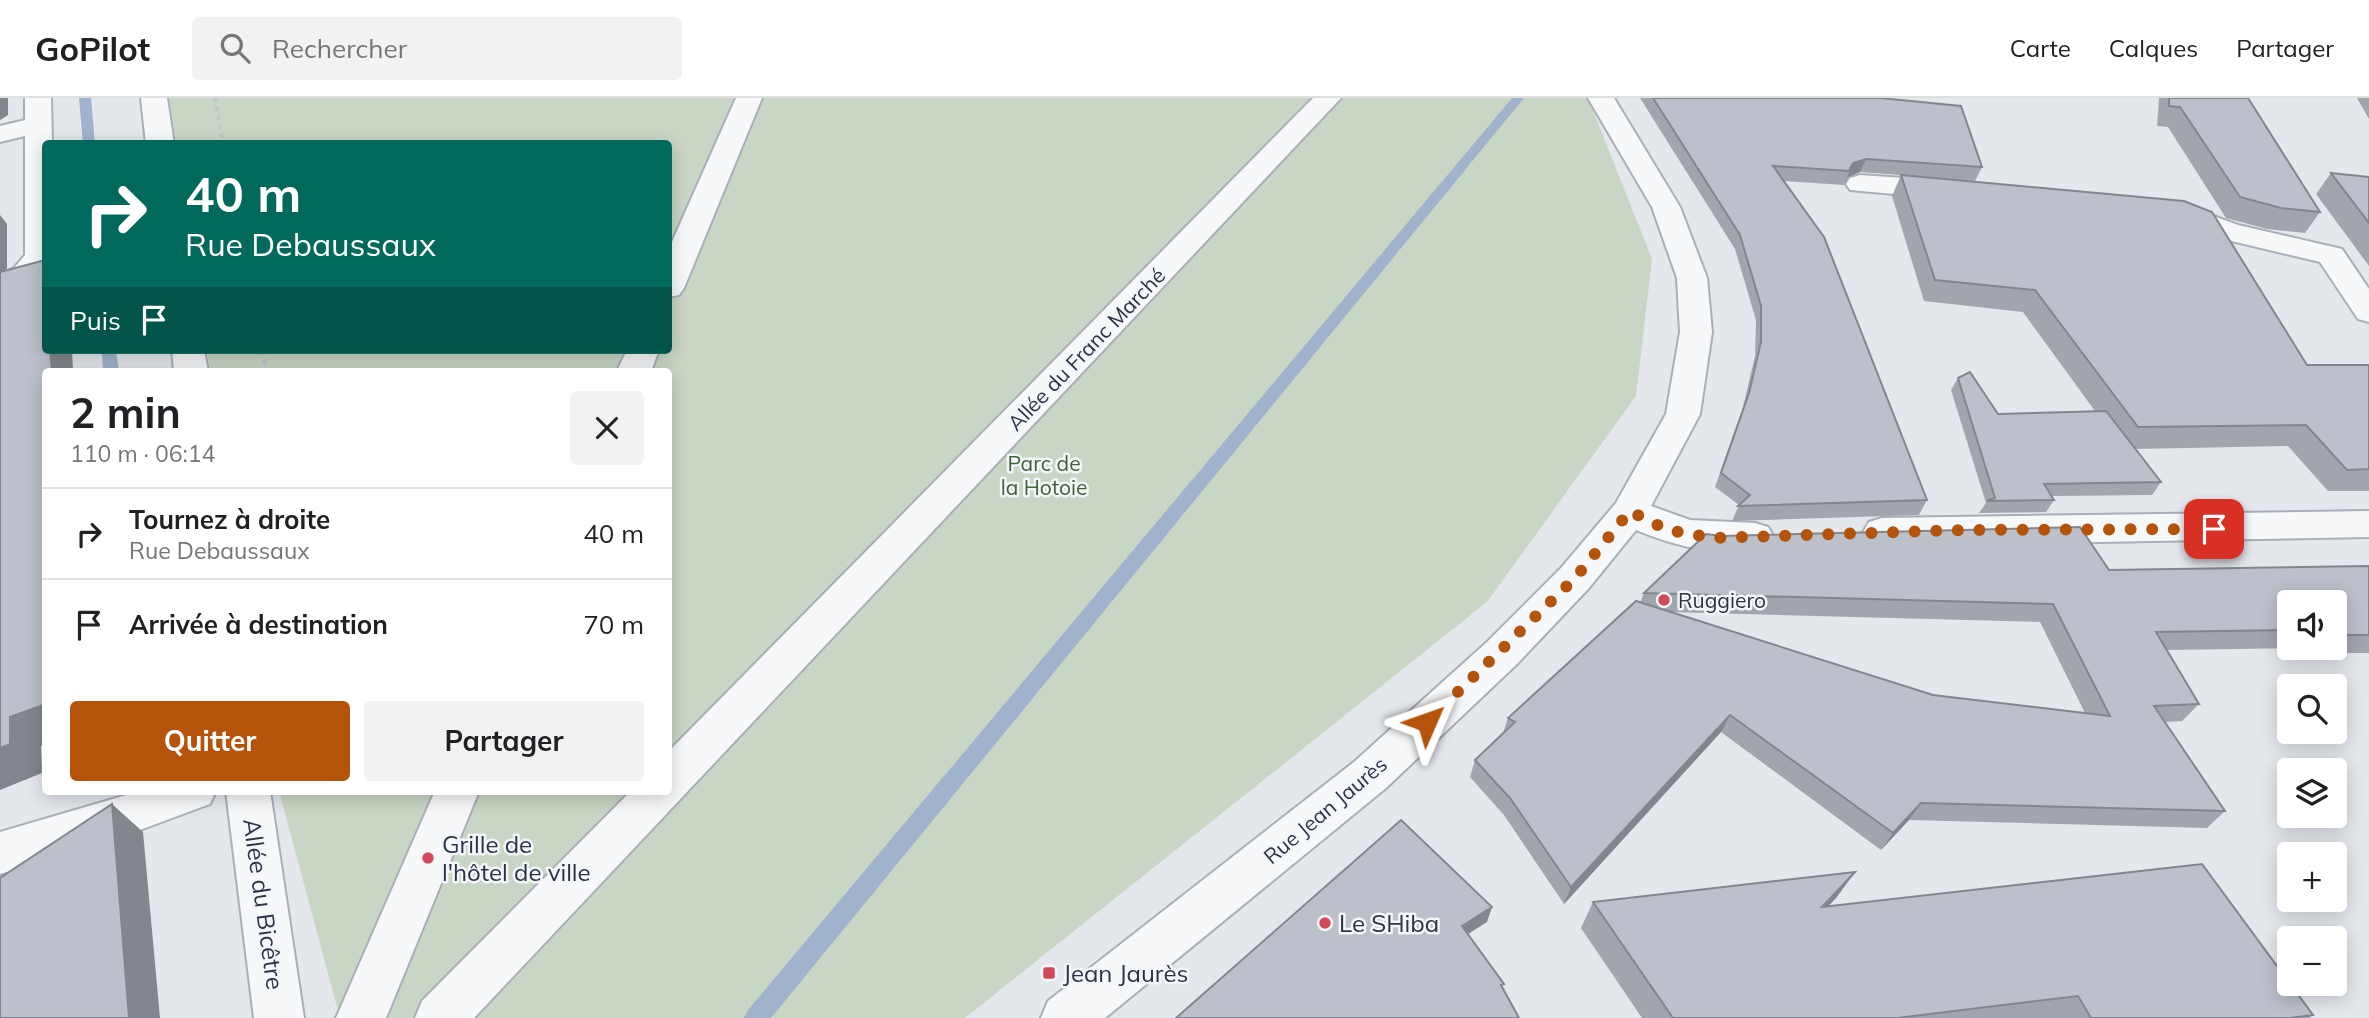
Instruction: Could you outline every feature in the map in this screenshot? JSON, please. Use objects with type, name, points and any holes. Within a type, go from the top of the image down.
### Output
[{"type":"street","points":[[154,98],[159,140]]},
{"type":"street","points":[[672,279],[749,98]]},
{"type":"street","name":"Allée du Franc Marché","points":[[672,778],[1328,98]]},
{"type":"street","name":"Rue Jean Jaurès","points":[[1066,1018],[1370,775],[1502,653],[1575,578],[1630,511],[1683,414],[1696,332],[1692,278],[1666,207],[1601,98]]},
{"type":"street","points":[[0,134],[39,111]]},
{"type":"street","points":[[0,287],[25,275],[40,256],[39,111]]},
{"type":"street","points":[[1860,184],[1971,192]]},
{"type":"street","points":[[2151,206],[2165,207],[2229,232],[2331,255],[2369,258]]},
{"type":"street","points":[[2331,255],[2369,312]]},
{"type":"street","points":[[1630,511],[1667,530],[1714,538],[1783,536]]},
{"type":"street","points":[[1852,533],[2369,524]]},
{"type":"street","points":[[0,853],[97,825],[183,795]]},
{"type":"street","name":"Allée du Bicêtre","points":[[249,795],[279,1018]]},
{"type":"street","points":[[361,1018],[455,795]]},
{"type":"street","points":[[440,1018],[656,795]]},
{"type":"path","points":[[215,98],[222,140]]},
{"type":"green space","name":"Parc de la Hotoie","points":[[169,98],[1588,98],[1652,259],[1636,396],[1487,602],[965,1018],[340,1018],[280,795],[672,795],[672,368],[210,368],[208,354],[672,354],[672,140],[176,140]]},
{"type":"building","points":[[1653,98],[1880,98],[1961,106],[1982,167],[1866,159],[1853,163],[1849,171],[1773,166],[1824,237],[1927,500],[1738,506],[1750,495],[1721,473],[1749,393],[1761,342],[1761,306],[1740,235]]},
{"type":"building","points":[[2169,98],[2248,98],[2320,212],[2281,208],[2240,197],[2180,107],[2169,106]]},
{"type":"building","points":[[2331,173],[2369,177],[2369,223]]},
{"type":"building","points":[[1901,175],[2184,201],[2212,212],[2307,365],[2369,365],[2369,469],[2347,470],[2306,425],[2138,427],[2035,290],[1935,280]]},
{"type":"building","points":[[42,261],[42,354],[50,354],[52,368],[42,368],[42,705],[10,717],[10,744],[0,748],[0,272]]},
{"type":"building","points":[[1970,372],[1998,414],[2106,411],[2161,482],[2044,484],[2054,500],[1987,501],[1995,498],[1958,378]]},
{"type":"building","points":[[2080,527],[2109,570],[2369,566],[2369,635],[2347,635],[2347,590],[2277,590],[2277,630],[2156,632],[2199,704],[2154,706],[2225,811],[1921,803],[1893,833],[1730,715],[1571,887],[1510,798],[1475,760],[1515,722],[1508,718],[1636,601],[1933,695],[2110,716],[2053,604],[1644,593],[1706,534],[1722,536]]},
{"type":"building","points":[[112,804],[129,1018],[0,1018],[0,878]]},
{"type":"building","points":[[1401,820],[1492,907],[1462,926],[1504,984],[1501,985],[1519,1018],[1176,1018]]},
{"type":"building","points":[[2202,864],[2277,966],[2277,996],[2299,996],[2313,1015],[2290,1018],[2091,1018],[2078,996],[1897,1018],[1673,1018],[1593,902],[1855,872],[1822,907]]},
{"type":"waterway","points":[[85,98],[89,140]]},
{"type":"waterway","points":[[756,1018],[1518,98]]},
{"type":"waterway","points":[[109,354],[111,368]]},
{"type":"place","name":"Ruggiero","points":[[1664,600]]},
{"type":"place","name":"Grille de l'hôtel de ville","points":[[428,858]]},
{"type":"place","name":"Le SHiba","points":[[1325,923]]},
{"type":"place","name":"Jean Jaurès","points":[[1049,973]]},
{"type":"route","points":[[1427,722],[1502,653],[1575,578],[1630,511],[1667,530],[1714,538],[1962,530],[2214,529]]}]
